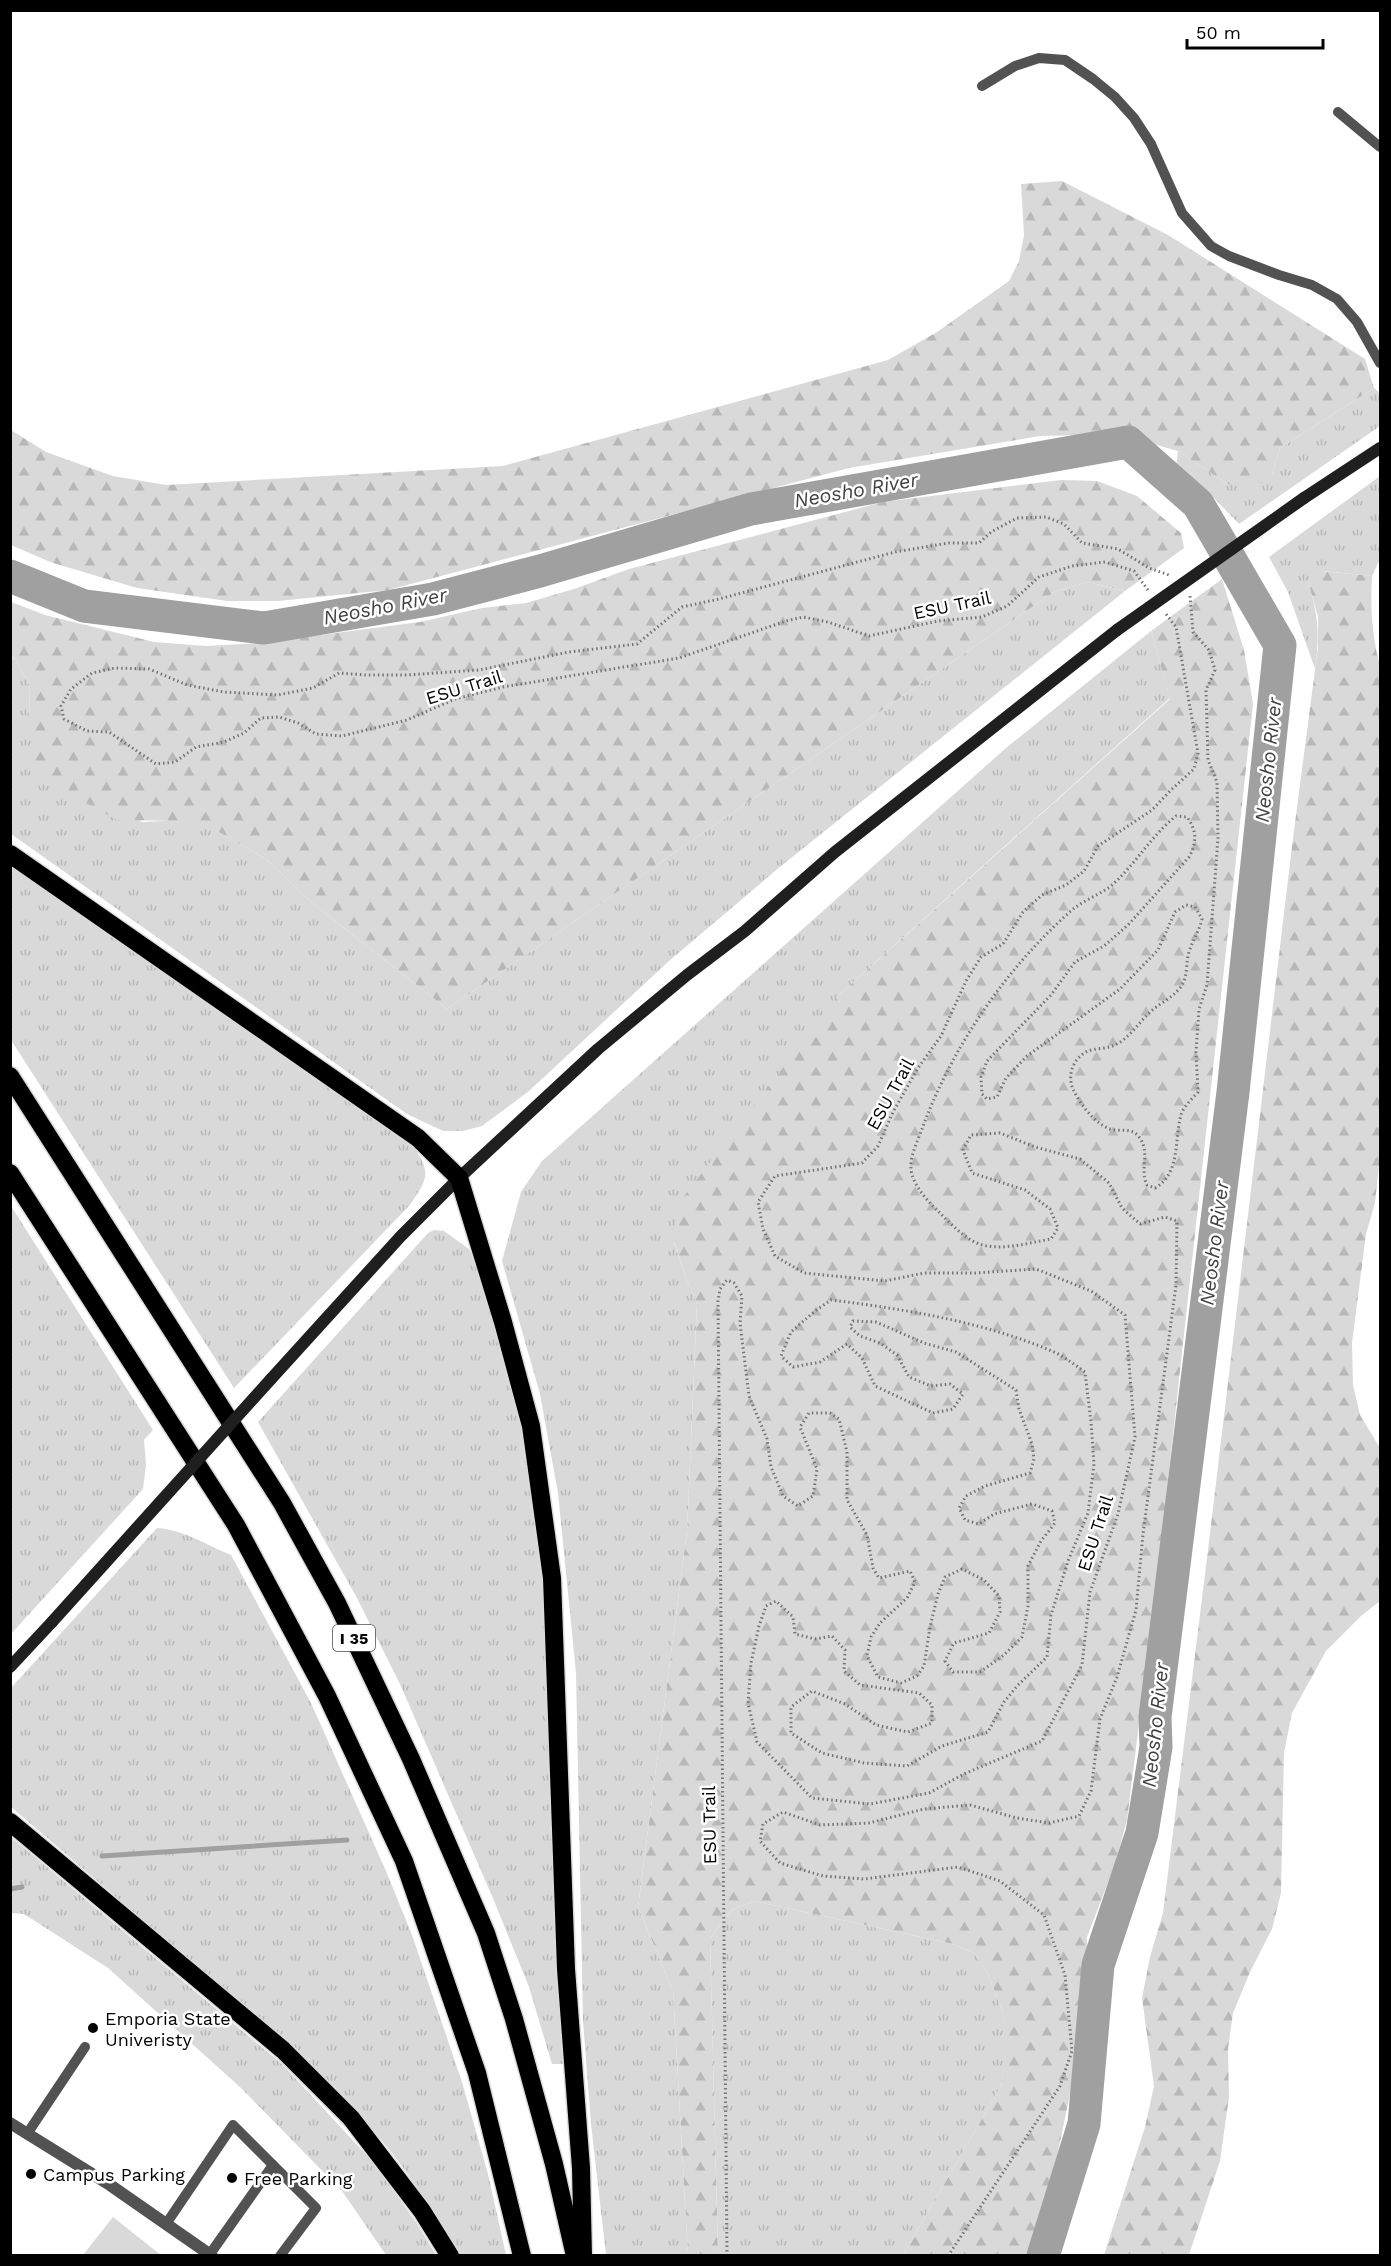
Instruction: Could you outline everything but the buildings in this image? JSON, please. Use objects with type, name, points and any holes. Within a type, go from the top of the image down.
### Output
[{"type":"highway","points":[[10,854],[418,1138],[459,1178],[503,1322],[531,1426],[552,1578],[566,1969],[581,2168],[584,2256]]},
{"type":"highway","name":"I 35","points":[[10,1076],[282,1503],[337,1603],[411,1759],[486,1933],[514,2019],[554,2164],[575,2256]]},
{"type":"highway","name":"I 35","points":[[10,1173],[236,1525],[327,1696],[404,1861],[477,2073],[522,2256]]},
{"type":"highway","points":[[10,1822],[292,2059],[351,2118],[422,2211],[450,2256]]},
{"type":"main road","points":[[10,1667],[401,1236],[459,1178],[598,1049],[687,975],[745,931],[835,852],[1118,630],[1304,498],[1380,448]]},
{"type":"street","points":[[10,2123],[110,2185],[211,2255]]},
{"type":"lane","points":[[982,86],[1015,66],[1039,58],[1065,60],[1093,79],[1134,117],[1151,144],[1182,213],[1211,246],[1229,256],[1312,285],[1337,299],[1357,322],[1380,363]]},
{"type":"lane","points":[[1338,112],[1380,147]]},
{"type":"lane","points":[[27,2134],[85,2047]]},
{"type":"lane","points":[[166,2224],[233,2126],[316,2208],[280,2256]]},
{"type":"lane","points":[[211,2255],[273,2165]]},
{"type":"path","name":"ESU Trail","points":[[1155,599],[1134,571],[1105,562],[1072,566],[1039,577],[1007,606],[982,616],[938,621],[869,636],[828,622],[803,617],[679,658],[503,687],[455,699],[407,720],[342,736],[316,734],[298,723],[279,717],[261,718],[244,733],[224,742],[196,747],[175,762],[156,764],[109,732],[87,730],[64,719],[61,706],[71,689],[92,673],[115,668],[149,669],[187,686],[224,692],[278,694],[313,688],[339,673],[406,675],[479,670],[569,652],[637,644],[682,607],[895,552],[948,543],[978,543],[991,532],[1017,518],[1046,517],[1055,520],[1064,524],[1082,543],[1118,549],[1149,568],[1171,575]]},
{"type":"path","points":[[948,2256],[1060,2086],[1072,2051],[1065,1975],[1044,1915],[1000,1881],[958,1867],[864,1879],[824,1876],[780,1863],[760,1841],[763,1824],[783,1812],[820,1825],[869,1823],[924,1809],[970,1805],[1017,1818],[1049,1823],[1079,1816],[1091,1791],[1101,1719],[1117,1677],[1136,1610],[1143,1534],[1176,1285],[1177,1221],[1165,1217],[1140,1224],[1122,1208],[1109,1183],[1080,1160],[1035,1147],[1000,1133],[971,1135],[963,1150],[972,1173],[1025,1190],[1050,1209],[1058,1228],[1051,1239],[996,1248],[972,1241],[953,1226],[923,1197],[911,1169],[917,1142],[931,1103],[993,996],[1044,937],[1074,908],[1110,886],[1145,850],[1163,827],[1176,816],[1187,817],[1193,826],[1196,844],[1189,857],[1128,925],[1104,946],[1075,962],[1051,996],[987,1061],[981,1077],[982,1094],[987,1099],[998,1097],[1006,1078],[1027,1056],[1120,989],[1158,950],[1176,912],[1186,905],[1195,907],[1202,919],[1198,935],[1190,949],[1182,986],[1170,999],[1150,1012],[1136,1028],[1114,1046],[1087,1052],[1074,1062],[1069,1077],[1073,1090],[1095,1120],[1111,1129],[1128,1130],[1139,1136],[1146,1153],[1144,1178],[1147,1185],[1155,1188],[1162,1184],[1171,1171],[1178,1142],[1181,1113],[1198,1092],[1197,1030],[1199,1008],[1207,985],[1218,838],[1217,782],[1208,760],[1206,690],[1215,670],[1209,650],[1193,632],[1191,597],[1184,590]]},
{"type":"path","name":"ESU Trail","points":[[727,2256],[718,1301],[720,1289],[727,1280],[734,1283],[742,1296],[740,1323],[749,1396],[767,1439],[771,1467],[783,1496],[798,1506],[813,1496],[817,1469],[800,1427],[809,1413],[830,1413],[839,1419],[847,1452],[847,1500],[867,1535],[873,1568],[879,1578],[910,1571],[915,1582],[907,1598],[880,1623],[872,1637],[867,1656],[878,1677],[901,1683],[917,1676],[924,1666],[938,1594],[945,1577],[962,1569],[984,1580],[999,1596],[1000,1612],[989,1633],[954,1643],[945,1661],[953,1672],[980,1672],[1004,1655],[1022,1637],[1028,1606],[1028,1566],[1041,1541],[1055,1523],[1052,1511],[1032,1504],[994,1514],[979,1524],[965,1520],[959,1508],[966,1496],[985,1486],[1030,1473],[1034,1459],[1032,1444],[1019,1409],[1016,1390],[956,1353],[924,1343],[876,1322],[853,1321],[850,1327],[860,1336],[880,1343],[897,1355],[909,1377],[931,1386],[950,1384],[963,1394],[953,1409],[933,1413],[875,1386],[861,1358],[847,1344],[819,1362],[793,1367],[781,1356],[791,1332],[831,1300],[883,1307],[946,1319],[1003,1334],[1056,1352],[1085,1372],[1094,1464],[1088,1513],[1068,1561],[1051,1615],[1047,1657],[1004,1702],[988,1732],[942,1746],[907,1766],[864,1763],[822,1753],[791,1733],[791,1707],[812,1690],[845,1704],[876,1725],[908,1732],[932,1723],[932,1704],[919,1693],[860,1685],[844,1671],[845,1650],[832,1636],[815,1639],[795,1634],[793,1617],[776,1601],[766,1606],[751,1663],[748,1703],[758,1742],[812,1798],[870,1804],[928,1792],[975,1769],[1042,1741],[1082,1665],[1090,1592],[1118,1514],[1135,1437],[1125,1315],[1091,1291],[1036,1269],[975,1273],[924,1273],[885,1281],[804,1273],[775,1256],[763,1229],[758,1202],[775,1176],[862,1163],[878,1146],[893,1112],[918,1068],[941,1036],[966,981],[981,957],[1003,944],[1023,912],[1042,895],[1066,885],[1084,871],[1098,846],[1152,810],[1194,769],[1198,753],[1176,627],[1162,608]]},
{"type":"green space","points":[[1062,181],[1168,235],[1365,359],[1374,388],[1280,448],[1272,474],[1255,488],[1228,484],[1178,451],[1139,440],[1087,435],[1040,436],[849,468],[388,590],[278,601],[227,601],[137,588],[50,562],[11,545],[11,430],[46,452],[113,476],[166,485],[503,466],[888,360],[937,332],[1009,281],[1019,261],[1024,235],[1021,184]]},
{"type":"green space","points":[[1374,388],[1380,393],[1380,426],[1239,524],[1212,496],[1176,467],[1178,451],[1228,484],[1272,474],[1280,448]]},
{"type":"green space","points":[[1380,476],[1380,559],[1372,576],[1322,571],[1308,581],[1317,624],[1315,669],[1288,592],[1269,557]]},
{"type":"green space","points":[[1061,480],[1097,481],[1137,496],[1181,533],[1184,548],[1125,591],[1088,582],[1054,592],[447,1009],[311,902],[266,859],[217,831],[185,821],[117,820],[38,777],[29,716],[30,686],[16,660],[11,656],[11,602],[45,615],[154,642],[206,646],[259,643],[420,622],[482,608],[526,603],[629,569],[883,502]]},
{"type":"green space","points":[[1321,571],[1372,576],[1372,621],[1380,666],[1380,1156],[1375,1203],[1366,1234],[1352,1343],[1353,1385],[1360,1415],[1380,1448],[1380,1601],[1361,1616],[1326,1651],[1292,1713],[1284,1753],[1281,1893],[1272,1929],[1250,1972],[1233,2013],[1228,2049],[1229,2097],[1220,2161],[1189,2255],[1104,2255],[1145,2127],[1154,2086],[1142,1998],[1150,1957],[1163,1913],[1318,647],[1318,617],[1308,581]]},
{"type":"green space","points":[[1222,579],[1244,650],[1253,704],[1157,1581],[1127,1820],[1115,1864],[1087,1937],[1087,1971],[1076,2066],[1057,2156],[1027,2255],[903,2255],[1001,2086],[1009,2043],[1002,2010],[987,1972],[976,1954],[953,1944],[754,1901],[732,1910],[710,1938],[718,2255],[688,2255],[673,1991],[638,1907],[687,1531],[697,1304],[674,1241],[677,1205],[840,994],[1170,699],[1151,631]]},
{"type":"green space","points":[[1088,582],[1125,591],[781,866],[669,961],[529,1091],[482,1126],[463,1131],[443,1131],[407,1114],[11,834],[10,656],[16,660],[30,686],[29,716],[142,822],[185,820],[217,831],[266,859],[311,902],[447,1009],[1054,592]]},
{"type":"green space","points":[[1151,631],[1170,698],[840,994],[674,1242],[697,1304],[687,1531],[638,1907],[673,1991],[688,2255],[606,2255],[591,2124],[583,2021],[576,1673],[558,1493],[540,1394],[502,1261],[521,1192],[542,1161],[1006,748]]},
{"type":"green space","points":[[11,861],[410,1141],[422,1160],[424,1180],[409,1206],[234,1388],[11,1040]]},
{"type":"green space","points":[[11,1206],[153,1430],[144,1440],[146,1465],[143,1489],[11,1634]]},
{"type":"green space","points":[[434,1230],[444,1231],[469,1249],[491,1301],[521,1427],[533,1492],[546,1616],[563,2064],[552,2064],[529,1987],[400,1684],[357,1598],[258,1422],[428,1233]]},
{"type":"green space","points":[[157,1528],[186,1535],[231,1555],[311,1703],[412,1935],[462,2082],[488,2174],[506,2255],[460,2255],[394,2155],[301,2056],[11,1807],[10,1689]]},
{"type":"green space","points":[[10,1836],[283,2065],[371,2160],[416,2222],[436,2255],[386,2255],[342,2191],[241,2088],[108,1968],[24,1914],[11,1913]]},
{"type":"green space","points":[[754,1901],[953,1944],[976,1954],[987,1972],[1002,2010],[1010,2043],[1001,2086],[903,2255],[718,2255],[710,1938],[732,1910]]},
{"type":"green space","points":[[113,2217],[161,2255],[83,2255]]},
{"type":"waterway","name":"Neosho River","points":[[10,576],[84,606],[264,628],[433,599],[540,571],[751,509],[1128,442],[1198,504],[1280,645],[1233,1092],[1155,1717],[1156,1747],[1142,1833],[1098,1965],[1084,2124],[1043,2256]]},
{"type":"waterway","points":[[102,1856],[347,1840]]},
{"type":"waterway","points":[[10,1889],[22,1887]]},
{"type":"place","name":"Emporia State Univeristy","points":[[93,2028]]},
{"type":"place","name":"Campus Parking","points":[[31,2174]]},
{"type":"place","name":"Free Parking","points":[[232,2178]]}]
